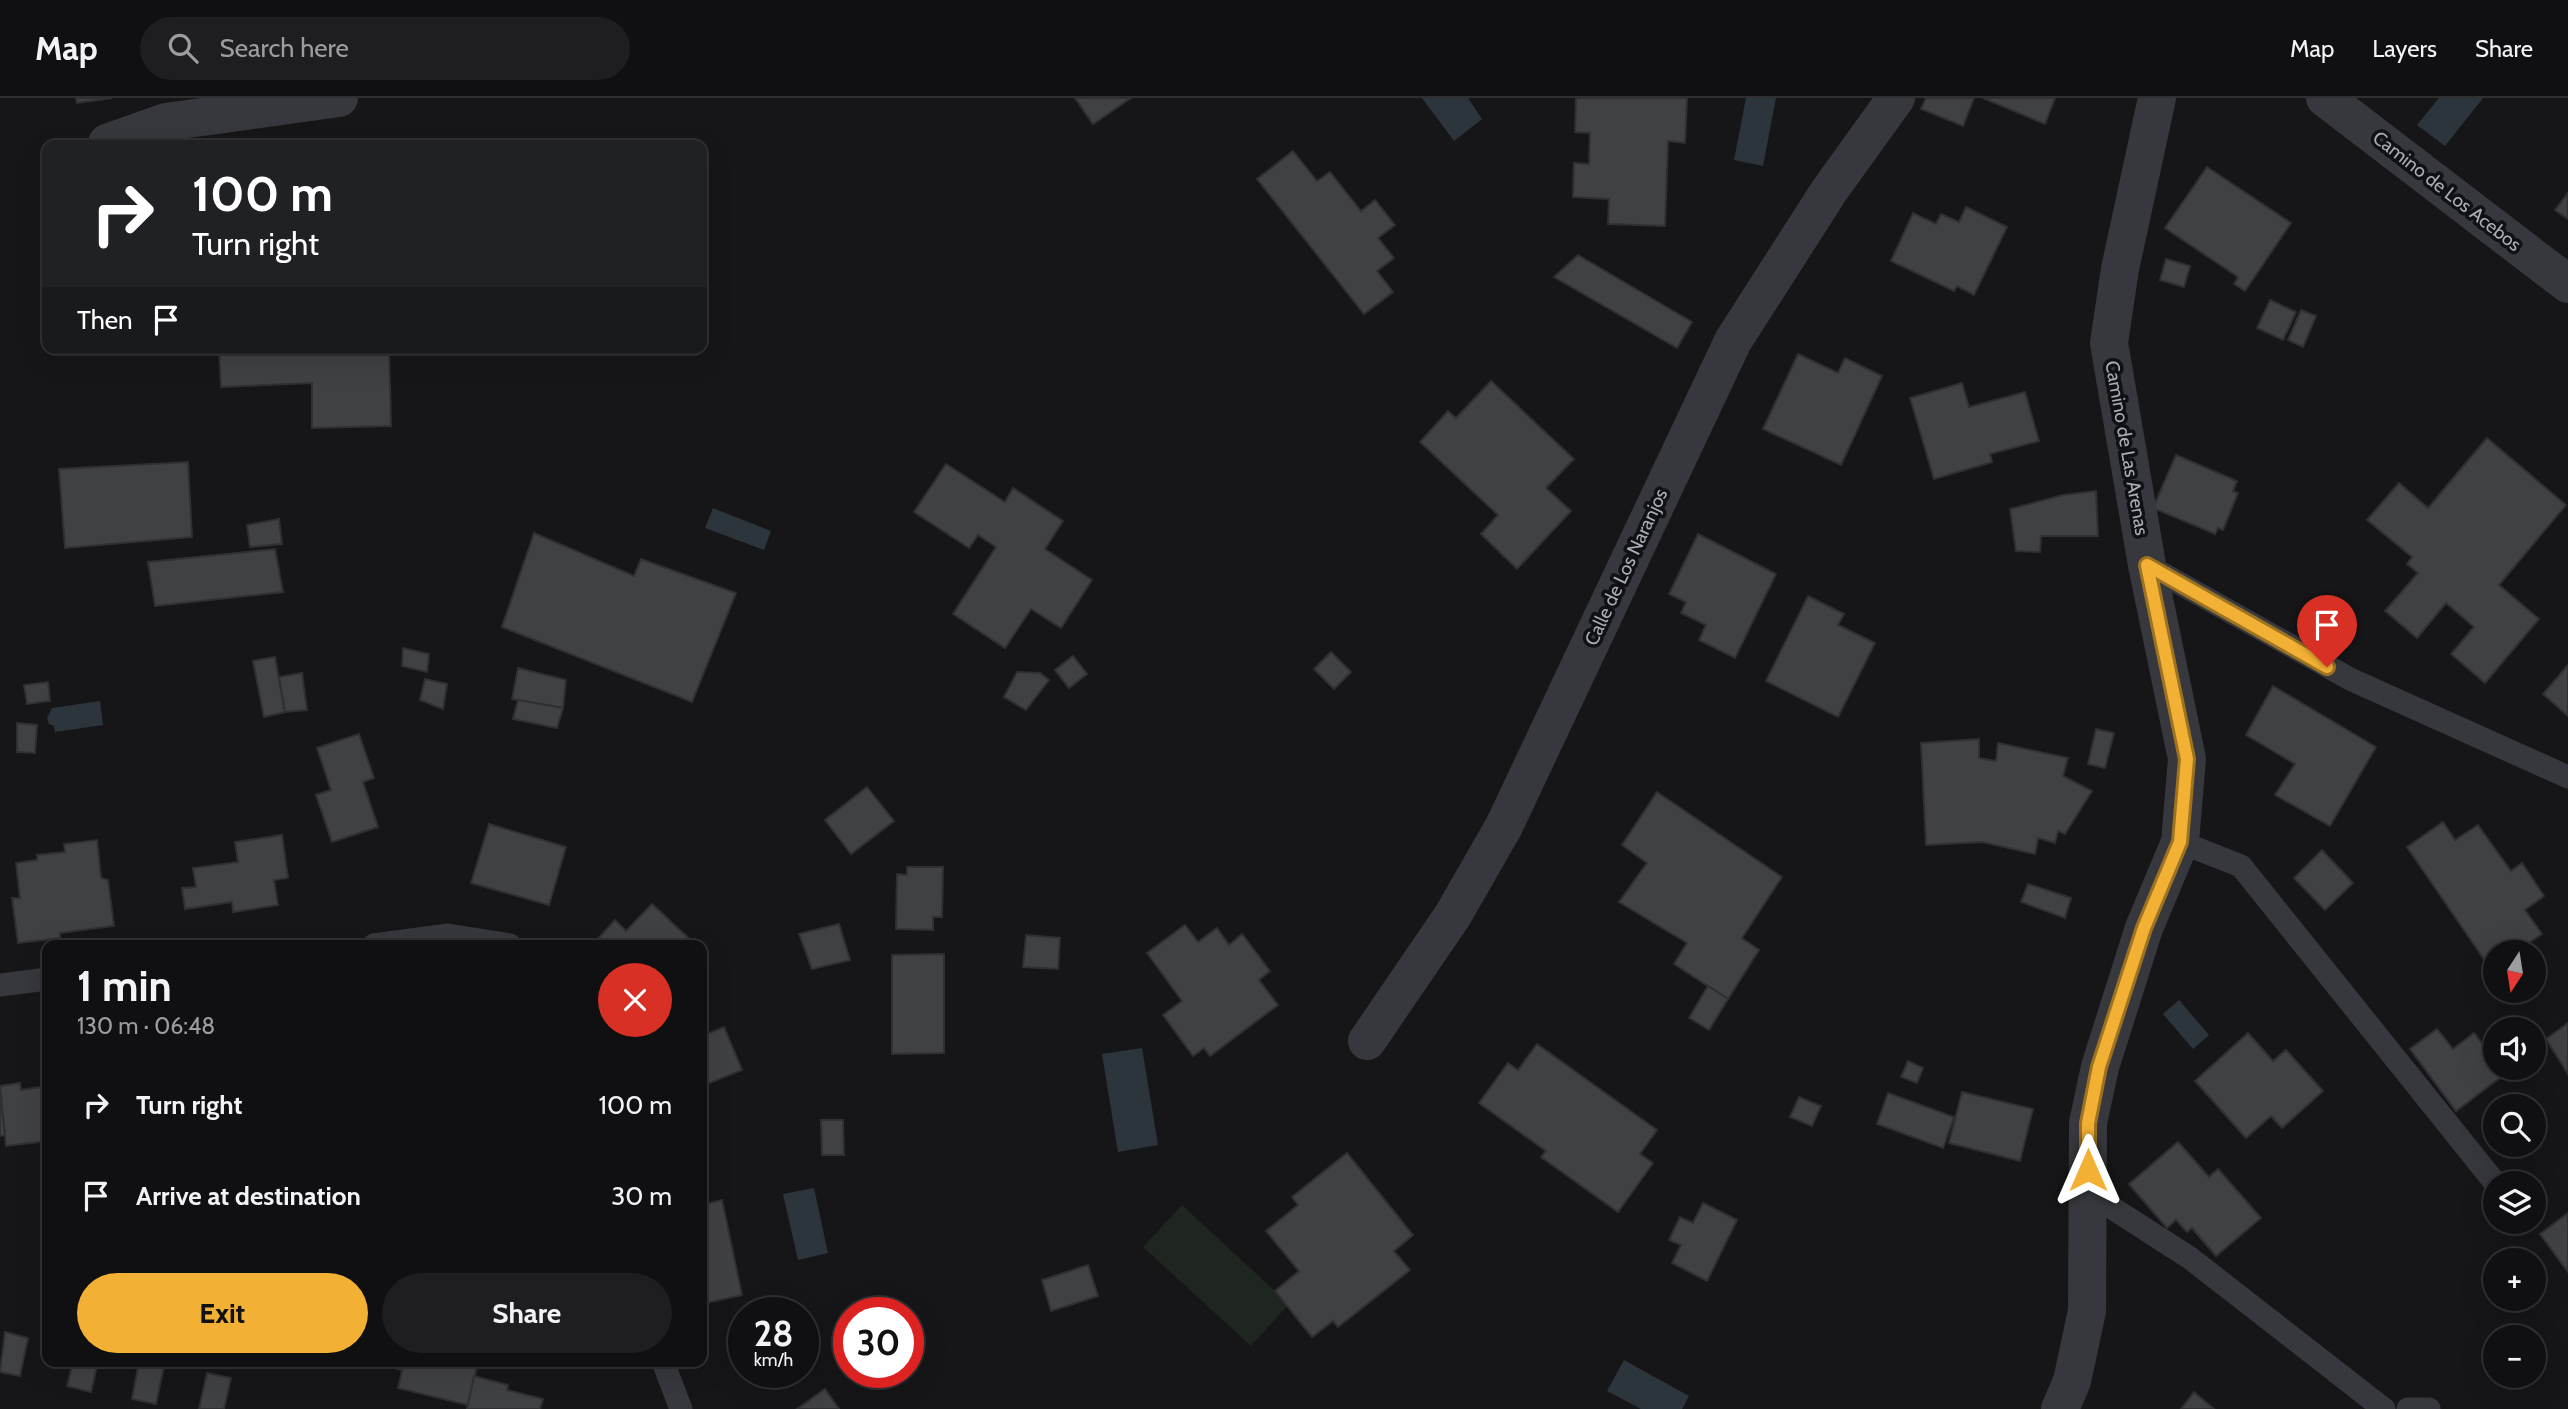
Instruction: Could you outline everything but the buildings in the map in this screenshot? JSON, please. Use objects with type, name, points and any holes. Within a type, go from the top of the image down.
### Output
[{"type":"street","points":[[118,140],[166,122],[339,98]]},
{"type":"street","name":"Calle de Los Naranjos","points":[[1367,1041],[1453,915],[1503,826],[1733,341],[1829,191],[1896,98]]},
{"type":"street","name":"Camino de Las Arenas","points":[[2060,1409],[2072,1381],[2087,1311],[2088,1123],[2099,1067],[2144,928],[2180,842],[2187,759],[2147,565],[2109,343],[2120,269],[2157,98]]},
{"type":"street","name":"Camino de Los Acebos","points":[[2325,98],[2568,284]]},
{"type":"lane","points":[[2147,565],[2350,679],[2568,777]]},
{"type":"lane","points":[[2180,842],[2241,866],[2486,1171]]},
{"type":"lane","points":[[411,940],[448,935],[479,940]]},
{"type":"lane","points":[[0,985],[42,980]]},
{"type":"lane","points":[[2089,1193],[2190,1258],[2384,1409]]},
{"type":"lane","points":[[665,1367],[681,1409]]},
{"type":"lane","points":[[2408,1409],[2429,1409]]},
{"type":"shaded area","points":[[1422,98],[1468,98],[1482,119],[1454,141]]},
{"type":"shaded area","points":[[1746,98],[1776,98],[1763,166],[1734,160]]},
{"type":"shaded area","points":[[2439,98],[2483,98],[2445,146],[2417,125]]},
{"type":"shaded area","points":[[713,508],[771,531],[764,550],[705,528]]},
{"type":"shaded area","points":[[100,701],[103,725],[55,732],[54,726],[49,724],[47,718],[52,708]]},
{"type":"shaded area","points":[[2179,1000],[2209,1035],[2193,1049],[2163,1014]]},
{"type":"shaded area","points":[[1142,1048],[1158,1145],[1118,1152],[1102,1054]]},
{"type":"shaded area","points":[[814,1188],[828,1253],[798,1260],[783,1194]]},
{"type":"shaded area","points":[[1182,1205],[1289,1304],[1251,1346],[1143,1247]]},
{"type":"shaded area","points":[[1624,1360],[1689,1396],[1682,1409],[1641,1409],[1607,1391]]},
{"type":"route","points":[[2088,1170],[2088,1123],[2099,1067],[2144,928],[2180,842],[2187,759],[2147,565],[2327,667]]}]
